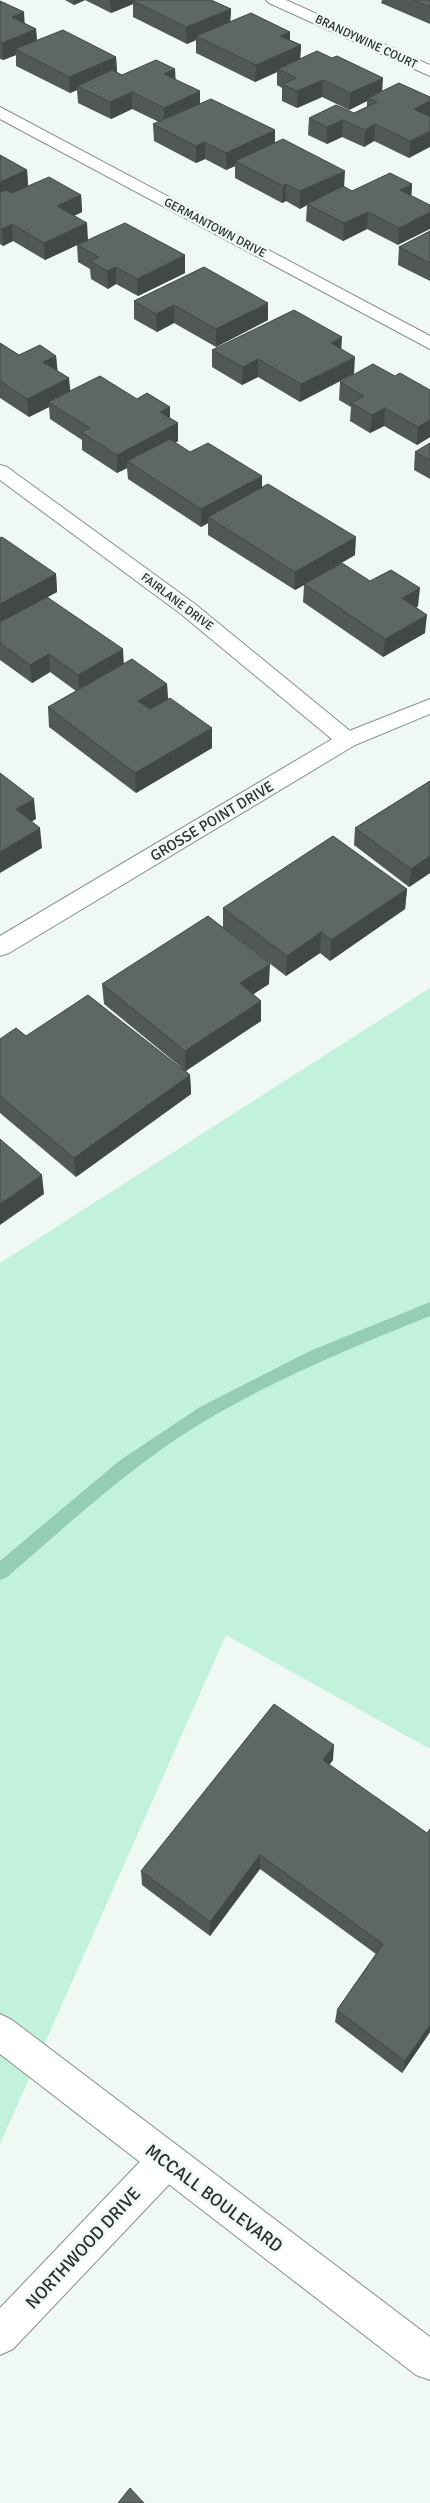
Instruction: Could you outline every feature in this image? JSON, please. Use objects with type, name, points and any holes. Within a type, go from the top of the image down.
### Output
[{"type":"street","name":"BRANDYWINE COURT","points":[[274,0],[430,71]]},
{"type":"street","name":"GERMANTOWN DRIVE","points":[[0,112],[430,343]]},
{"type":"street","name":"FAIRLANE DRIVE","points":[[0,471],[188,609],[347,740]]},
{"type":"street","name":"GROSSE POINT DRIVE","points":[[0,947],[347,740],[430,706]]},
{"type":"street","name":"MCCALL BOULEVARD","points":[[0,2032],[166,2161],[430,2361]]},
{"type":"street","name":"NORTHWOOD DRIVE","points":[[0,2336],[166,2161]]},
{"type":"green space","points":[[430,988],[430,1749],[226,1635],[0,2144],[0,1263]]},
{"type":"building","points":[[211,0],[231,9],[186,27],[133,1]]},
{"type":"building","points":[[413,0],[430,0],[430,7]]},
{"type":"building","points":[[0,1],[24,12],[12,17],[36,29],[2,43],[0,42]]},
{"type":"building","points":[[251,13],[290,32],[280,36],[301,45],[256,65],[196,36]]},
{"type":"building","points":[[63,30],[116,57],[69,77],[15,49]]},
{"type":"building","points":[[317,51],[332,58],[337,56],[383,78],[350,93],[323,80],[297,91],[282,84],[296,78],[278,69]]},
{"type":"building","points":[[156,60],[175,69],[164,74],[200,91],[164,108],[132,92],[110,102],[77,86],[112,70],[122,75]]},
{"type":"building","points":[[399,83],[430,97],[430,101],[414,109],[430,117],[430,131],[410,141],[375,124],[365,130],[343,120],[327,127],[309,118],[336,105],[354,113],[377,102],[368,98]]},
{"type":"building","points":[[211,99],[275,130],[226,153],[205,142],[196,146],[153,124]]},
{"type":"building","points":[[283,139],[345,171],[300,191],[286,184],[283,186],[235,161]]},
{"type":"building","points":[[0,155],[27,170],[0,182]]},
{"type":"building","points":[[390,173],[412,184],[400,190],[430,205],[430,212],[399,228],[368,212],[344,223],[307,204],[343,186],[352,191]]},
{"type":"building","points":[[49,177],[81,195],[57,206],[87,223],[44,243],[12,224],[2,229],[0,228],[0,192],[6,190],[12,193]]},
{"type":"building","points":[[125,223],[185,255],[137,279],[116,267],[107,271],[90,261],[99,257],[77,245]]},
{"type":"building","points":[[430,231],[430,263],[399,247]]},
{"type":"building","points":[[204,267],[268,303],[216,329],[174,305],[156,314],[134,301]]},
{"type":"building","points":[[294,310],[342,337],[331,343],[355,357],[301,384],[258,359],[243,367],[212,350]]},
{"type":"building","points":[[0,343],[19,355],[40,345],[56,356],[43,362],[69,378],[27,399],[0,381]]},
{"type":"building","points":[[373,364],[395,376],[400,373],[430,390],[430,420],[418,427],[385,408],[372,415],[351,403],[364,396],[340,382]]},
{"type":"building","points":[[100,376],[137,399],[147,393],[170,407],[160,412],[178,423],[117,455],[81,432],[90,428],[48,402]]},
{"type":"building","points":[[170,439],[190,452],[208,443],[262,476],[201,509],[127,461]]},
{"type":"building","points":[[430,443],[430,460],[415,452]]},
{"type":"building","points":[[268,484],[356,537],[295,572],[208,517]]},
{"type":"building","points":[[2,537],[56,574],[0,604],[0,538]]},
{"type":"building","points":[[342,563],[370,581],[391,570],[420,588],[402,598],[427,615],[385,639],[304,584]]},
{"type":"building","points":[[47,597],[123,649],[78,675],[49,654],[30,665],[0,643],[0,622]]},
{"type":"building","points":[[132,659],[167,684],[138,701],[150,709],[170,698],[212,728],[135,773],[48,707]]},
{"type":"building","points":[[0,773],[34,799],[16,809],[40,828],[0,852]]},
{"type":"building","points":[[430,781],[430,856],[411,869],[355,828]]},
{"type":"building","points":[[333,836],[407,889],[331,940],[321,932],[287,956],[223,908]]},
{"type":"building","points":[[208,916],[270,964],[240,983],[261,1001],[185,1051],[102,984]]},
{"type":"building","points":[[88,995],[190,1075],[74,1158],[0,1096],[0,1039],[16,1028],[26,1036]]},
{"type":"building","points":[[0,1139],[42,1175],[0,1204]]},
{"type":"building","points":[[274,1704],[334,1745],[323,1760],[427,1833],[430,1829],[430,2025],[405,2061],[337,2010],[383,1944],[260,1855],[210,1922],[141,1871]]},
{"type":"building","points":[[130,2488],[144,2503],[118,2503]]},
{"type":"waterway","points":[[0,1572],[99,1487],[178,1429],[233,1397],[288,1369],[430,1309]]}]
